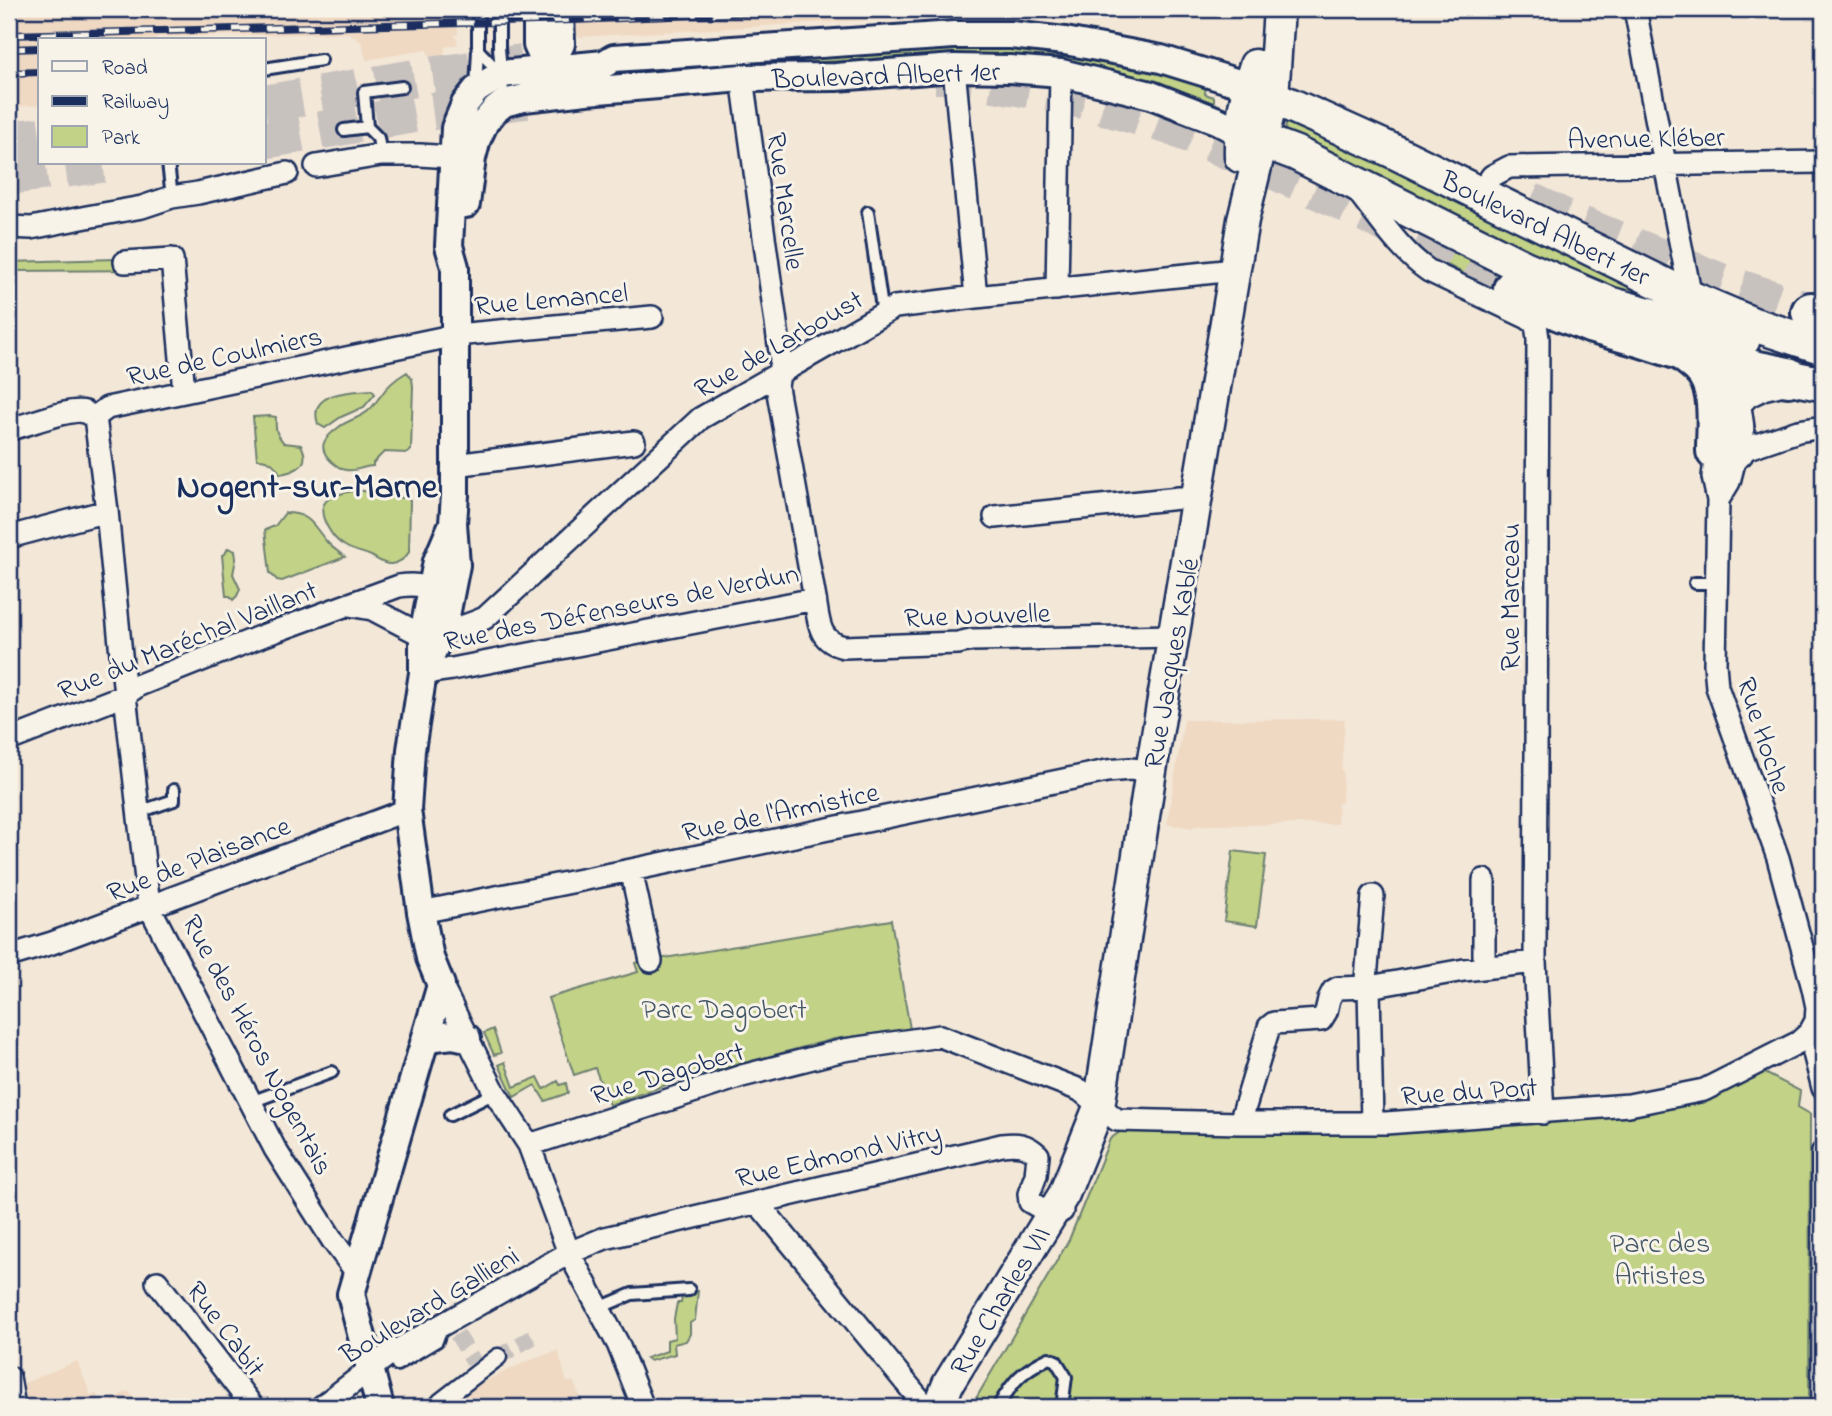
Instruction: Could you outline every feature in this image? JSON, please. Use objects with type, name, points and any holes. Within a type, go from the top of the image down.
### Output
[{"type":"highway","points":[[1513,289],[1593,324],[1719,363],[1806,381]]},
{"type":"highway","points":[[1682,351],[1701,366],[1711,382],[1727,451]]},
{"type":"main road","points":[[1260,92],[1273,9]]},
{"type":"main road","points":[[1260,92],[1279,9]]},
{"type":"main road","name":"Rue Jacques Kablé","points":[[1099,1107],[1151,771],[1243,220],[1251,136],[1260,92]]},
{"type":"main road","name":"Boulevard Albert 1er","points":[[1260,92],[1393,151],[1690,299],[1752,324],[1823,347]]},
{"type":"main road","name":"Boulevard Albert 1er","points":[[1251,136],[1348,178],[1523,267],[1610,304],[1823,359]]},
{"type":"main road","points":[[1727,451],[1737,428],[1734,414],[1736,400],[1740,395],[1751,387],[1806,381]]},
{"type":"main road","name":"Rue Charles VII","points":[[957,1406],[989,1343],[1047,1243],[1099,1107]]},
{"type":"street","points":[[537,9],[537,44],[550,82]]},
{"type":"street","points":[[550,82],[561,44],[560,9]]},
{"type":"street","points":[[1635,9],[1690,299]]},
{"type":"street","name":"Boulevard Albert 1er","points":[[561,44],[614,58],[954,35],[1011,35],[1065,41],[1161,60],[1210,73],[1260,92]]},
{"type":"street","name":"Boulevard Albert 1er","points":[[514,101],[550,82],[604,64],[614,58]]},
{"type":"street","name":"Boulevard Albert 1er","points":[[501,74],[550,82],[836,77],[954,68],[1061,73],[1151,95],[1251,136]]},
{"type":"street","points":[[954,68],[976,297]]},
{"type":"street","points":[[1058,289],[1061,73]]},
{"type":"street","points":[[501,74],[476,90],[465,104],[455,128],[466,194],[463,248],[456,267],[453,523],[437,561],[440,594],[423,673],[411,750],[407,810],[430,958],[495,1093],[529,1145],[569,1253],[618,1344],[643,1407]]},
{"type":"street","name":"Rue Marcelle","points":[[742,78],[781,359],[779,374]]},
{"type":"street","points":[[462,158],[477,139],[485,122],[514,101]]},
{"type":"street","points":[[316,166],[381,155],[462,158]]},
{"type":"street","name":"Avenue Kléber","points":[[1480,193],[1492,176],[1509,167],[1823,162]]},
{"type":"street","points":[[9,227],[31,228],[142,207],[172,197],[287,173]]},
{"type":"street","name":"Rue Marceau","points":[[1348,178],[1414,261],[1536,324],[1535,962],[1543,1113]]},
{"type":"street","points":[[125,262],[172,259],[184,391]]},
{"type":"street","name":"Rue de Larboust","points":[[433,631],[460,629],[485,618],[701,418],[895,307],[1234,270]]},
{"type":"street","name":"Rue Lemancel","points":[[456,335],[652,317]]},
{"type":"street","name":"Rue de Coulmiers","points":[[9,429],[83,411],[96,417],[107,408],[456,335]]},
{"type":"street","name":"Rue des Défenseurs de Verdun","points":[[423,673],[815,599],[777,387],[779,374]]},
{"type":"street","name":"Rue des Héros Nogentais","points":[[96,417],[149,906],[275,1149],[356,1273]]},
{"type":"street","points":[[1727,451],[1798,431],[1823,427]]},
{"type":"street","points":[[455,465],[634,442]]},
{"type":"street","name":"Rue Hoche","points":[[1727,451],[1713,477],[1718,500],[1714,664],[1717,687],[1778,858],[1813,988],[1820,1020],[1814,1053],[1823,1088]]},
{"type":"street","points":[[995,517],[1198,498]]},
{"type":"street","points":[[9,537],[107,512]]},
{"type":"street","name":"Rue du Maréchal Vaillant","points":[[9,740],[125,695],[139,685],[262,636],[399,586],[416,584],[440,594]]},
{"type":"street","name":"Rue Nouvelle","points":[[815,599],[825,639],[844,647],[958,643],[971,640],[1175,636]]},
{"type":"street","name":"Rue du Maréchal Vaillant","points":[[347,604],[372,609],[433,631]]},
{"type":"street","name":"Rue de l'Armistice","points":[[421,912],[1107,771],[1151,771]]},
{"type":"street","name":"Rue de Plaisance","points":[[9,956],[52,943],[407,810]]},
{"type":"street","points":[[632,870],[651,961]]},
{"type":"street","points":[[1484,880],[1484,967]]},
{"type":"street","points":[[1371,1123],[1369,987],[1366,979],[1373,896]]},
{"type":"street","points":[[1240,1123],[1269,1027],[1274,1023],[1321,1020],[1333,991],[1338,988],[1369,987],[1484,967],[1535,962]]},
{"type":"street","points":[[380,1407],[351,1294],[441,985]]},
{"type":"street","name":"Rue du Port","points":[[1099,1107],[1117,1120],[1371,1123],[1629,1105],[1704,1090],[1799,1042],[1820,1020]]},
{"type":"street","points":[[427,1038],[444,1034],[467,1038]]},
{"type":"street","name":"Rue Dagobert","points":[[529,1145],[743,1076],[844,1050],[940,1036],[1080,1090],[1099,1107]]},
{"type":"street","name":"Rue Edmond Vitry","points":[[569,1253],[605,1238],[1002,1145],[1028,1147],[1038,1155],[1038,1167],[1028,1198],[1033,1205],[1059,1206]]},
{"type":"street","points":[[1823,1152],[1823,1407]]},
{"type":"street","points":[[757,1202],[926,1407]]},
{"type":"street","name":"Boulevard Gallieni","points":[[321,1407],[387,1356],[450,1326],[569,1253]]},
{"type":"street","name":"Rue Cabit","points":[[157,1282],[253,1407]]},
{"type":"street","points":[[440,1402],[477,1367],[498,1357]]},
{"type":"street","points":[[9,1377],[14,1407]]},
{"type":"lane","points":[[476,90],[478,9]]},
{"type":"lane","points":[[499,9],[501,74],[514,101]]},
{"type":"lane","points":[[478,50],[501,74],[514,101]]},
{"type":"lane","points":[[266,69],[321,60]]},
{"type":"lane","points":[[381,155],[377,138],[368,127],[363,92],[402,88]]},
{"type":"lane","points":[[344,130],[368,127]]},
{"type":"lane","points":[[169,164],[172,197]]},
{"type":"lane","points":[[868,212],[883,315]]},
{"type":"lane","points":[[1695,583],[1717,583]]},
{"type":"lane","points":[[139,812],[174,800],[174,790]]},
{"type":"lane","points":[[251,1102],[332,1072]]},
{"type":"lane","points":[[450,1115],[495,1093]]},
{"type":"lane","points":[[599,1308],[632,1294],[689,1290]]},
{"type":"lane","points":[[397,1365],[437,1341],[450,1326]]},
{"type":"lane","points":[[998,1407],[1012,1383],[1033,1365],[1049,1358],[1056,1362],[1066,1377],[1062,1407]]},
{"type":"shaded area","points":[[9,9],[458,9],[455,23],[458,24],[458,35],[455,35],[458,44],[445,47],[445,52],[432,58],[426,50],[366,60],[362,42],[348,33],[38,38],[38,105],[9,107]]},
{"type":"shaded area","points":[[574,9],[971,9],[971,16],[579,37],[574,33]]},
{"type":"shaded area","points":[[1345,719],[1341,771],[1342,802],[1338,803],[1337,824],[1212,825],[1193,828],[1167,824],[1184,720]]},
{"type":"shaded area","points":[[558,1350],[567,1382],[573,1381],[580,1396],[562,1402],[560,1400],[549,1407],[442,1407],[489,1379]]},
{"type":"shaded area","points":[[77,1361],[91,1395],[96,1393],[102,1405],[128,1391],[141,1407],[26,1407],[22,1384]]},
{"type":"green space","points":[[840,48],[1041,48],[1206,81],[1205,94],[1214,97],[1214,110],[955,57],[915,56],[715,69],[715,66],[771,56]]},
{"type":"green space","points":[[1289,116],[1688,312],[1596,289],[1284,132]]},
{"type":"green space","points":[[1434,237],[1519,276],[1509,297],[1424,253]]},
{"type":"green space","points":[[117,259],[160,270],[9,271],[9,262]]},
{"type":"green space","points":[[407,372],[413,386],[411,450],[408,453],[384,452],[373,466],[353,470],[342,469],[332,462],[324,452],[326,439],[343,425],[368,411],[396,379]]},
{"type":"green space","points":[[372,390],[375,394],[364,407],[325,428],[318,424],[316,413],[325,399],[343,393]]},
{"type":"green space","points":[[253,417],[276,417],[277,431],[284,443],[301,445],[304,457],[297,469],[280,474],[271,463],[257,459]]},
{"type":"green space","points":[[357,490],[376,493],[381,497],[407,498],[410,501],[409,552],[397,563],[383,563],[345,546],[327,526],[323,517],[324,503],[341,493]]},
{"type":"green space","points":[[285,513],[306,518],[329,544],[345,557],[282,581],[277,580],[270,573],[265,530],[275,526]]},
{"type":"green space","points":[[228,548],[235,551],[233,574],[240,589],[233,600],[226,596],[222,555]]},
{"type":"green space","points":[[1233,851],[1266,855],[1257,926],[1224,921]]},
{"type":"green space","name":"Parc Dagobert","points":[[891,920],[910,1029],[834,1039],[680,1080],[609,1105],[595,1068],[574,1075],[548,998],[638,972],[635,963]]},
{"type":"green space","points":[[493,1029],[501,1053],[494,1055],[484,1033]]},
{"type":"green space","points":[[505,1062],[514,1087],[538,1077],[544,1089],[558,1081],[560,1085],[566,1083],[568,1093],[545,1101],[535,1085],[514,1097],[499,1065]]},
{"type":"green space","name":"Parc des Artistes","points":[[1759,1070],[1800,1091],[1798,1107],[1810,1114],[1809,1407],[971,1407],[1069,1240],[1110,1139],[1127,1127],[1627,1113]]},
{"type":"green space","points":[[698,1291],[695,1320],[690,1323],[690,1334],[686,1341],[674,1344],[675,1354],[650,1361],[646,1358],[667,1351],[667,1340],[675,1338],[674,1319],[677,1303],[681,1303],[683,1293]]},
{"type":"tunnel","points":[[266,104],[522,63]]},
{"type":"tunnel","points":[[935,75],[1065,95],[1170,126],[1337,199],[1513,289]]},
{"type":"tunnel","points":[[266,140],[425,112],[534,99]]},
{"type":"tunnel","points":[[9,140],[38,136]]},
{"type":"tunnel","points":[[9,176],[101,164]]},
{"type":"tunnel","points":[[1530,201],[1573,222],[1721,282],[1811,312]]},
{"type":"tunnel","points":[[457,1334],[474,1362]]},
{"type":"tunnel","points":[[498,1357],[536,1335]]},
{"type":"railway","points":[[9,35],[574,20],[834,9]]},
{"type":"railway","points":[[9,49],[38,48]]},
{"type":"railway","points":[[9,73],[38,72]]},
{"type":"district","name":"Nogent-sur-Marne","points":[[307,485]]}]
